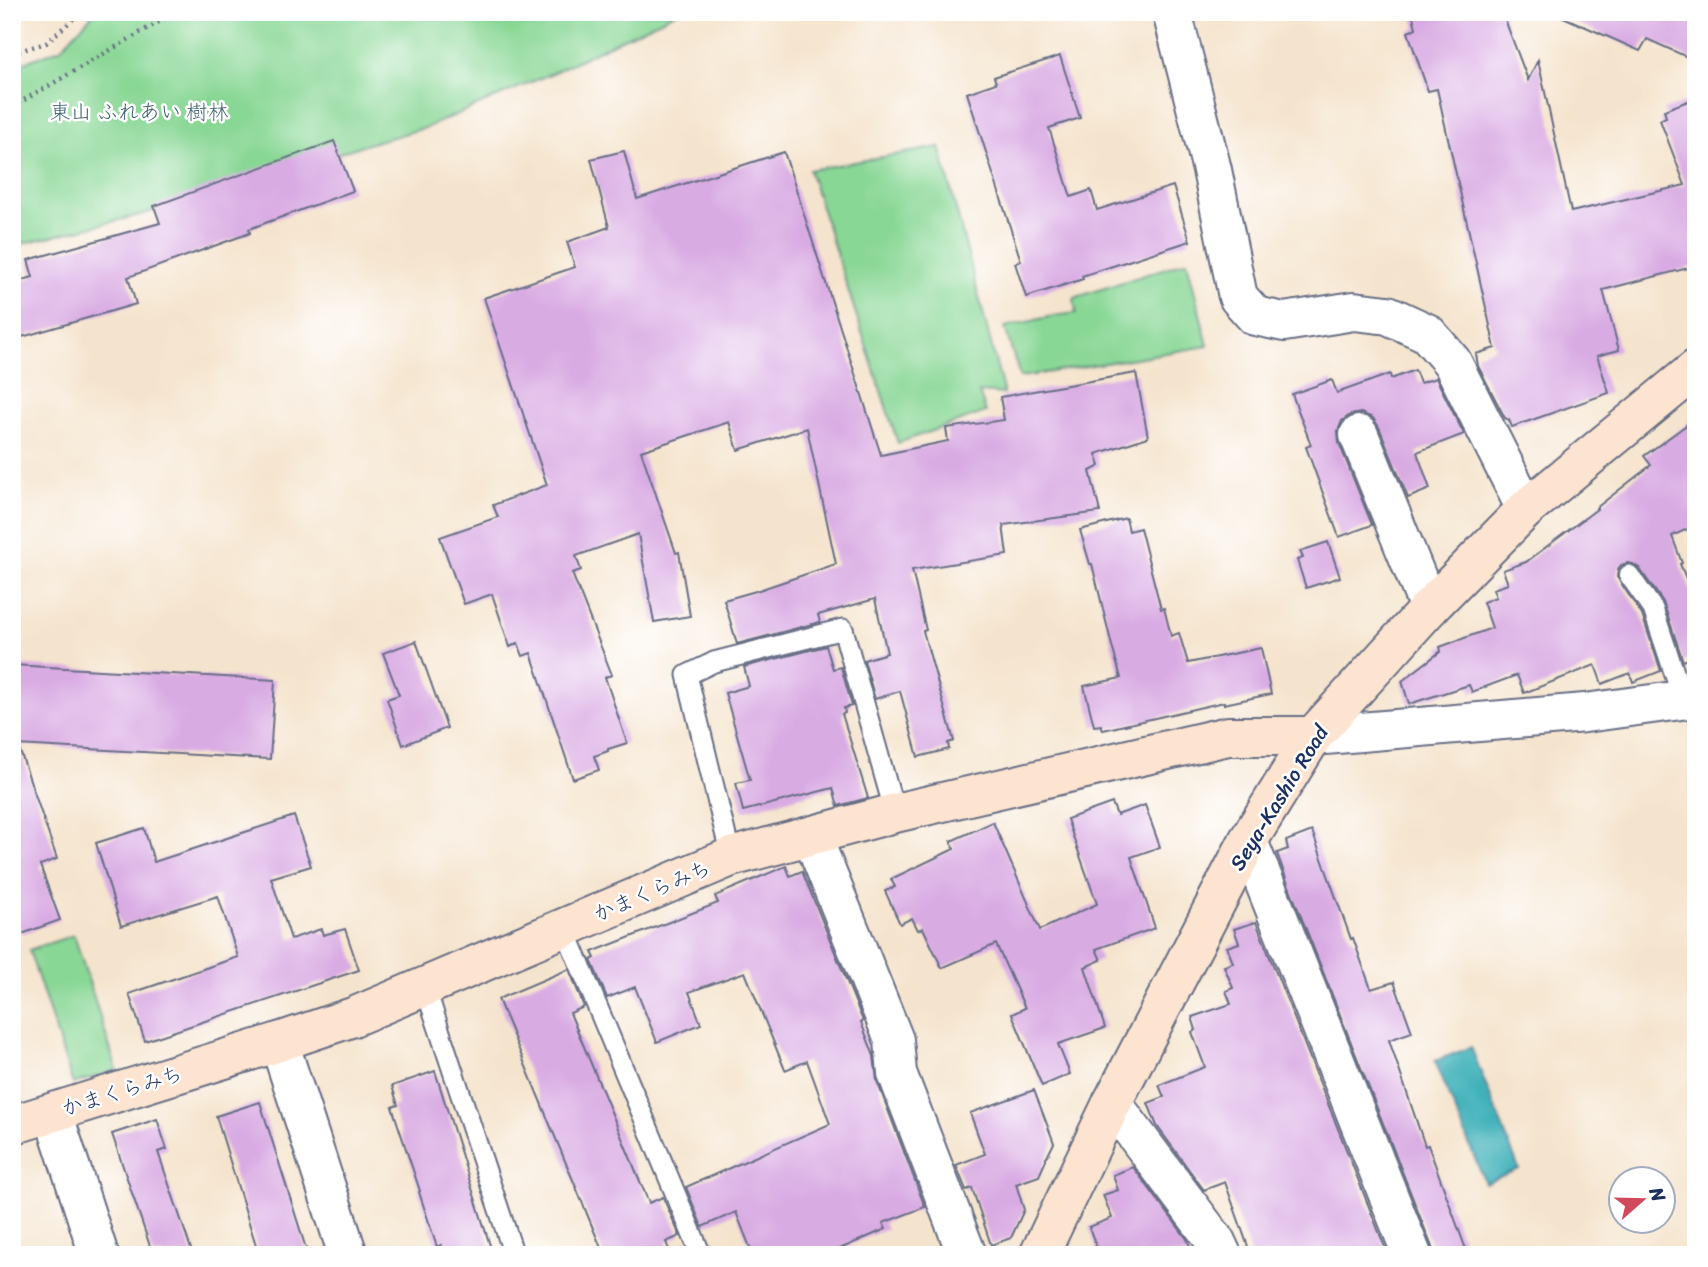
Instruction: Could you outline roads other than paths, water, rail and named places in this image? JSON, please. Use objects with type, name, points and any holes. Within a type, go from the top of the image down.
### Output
[{"type":"street","points":[[1172,12],[1212,170],[1238,297],[1255,316],[1284,322],[1354,311],[1388,315],[1427,332],[1452,362],[1526,509]]},
{"type":"street","name":"Seya-Kashio Road","points":[[1047,1249],[1112,1103],[1248,841],[1313,737],[1429,608],[1526,509],[1696,369]]},
{"type":"street","points":[[1359,435],[1429,608]]},
{"type":"street","points":[[1313,737],[1586,713],[1689,698]]},
{"type":"street","name":"かまくらみち","points":[[12,1125],[353,1017],[731,857],[895,813],[1228,736],[1313,737]]},
{"type":"street","points":[[813,836],[894,1040],[897,1073],[967,1255]]},
{"type":"street","points":[[1248,841],[1412,1255]]},
{"type":"street","points":[[279,1042],[348,1255]]},
{"type":"street","points":[[1112,1103],[1216,1242],[1222,1255]]},
{"type":"street","points":[[53,1113],[99,1255]]},
{"type":"lane","points":[[1629,575],[1653,609],[1689,698]]},
{"type":"lane","points":[[731,857],[687,675],[714,662],[843,629],[895,813]]},
{"type":"lane","points":[[565,929],[701,1255]]},
{"type":"lane","points":[[425,987],[514,1255]]},
{"type":"water","points":[[1471,1047],[1519,1169],[1485,1183],[1435,1061]]},
{"type":"park label","name":"東山 ふれあい 樹林","points":[[139,112]]}]
